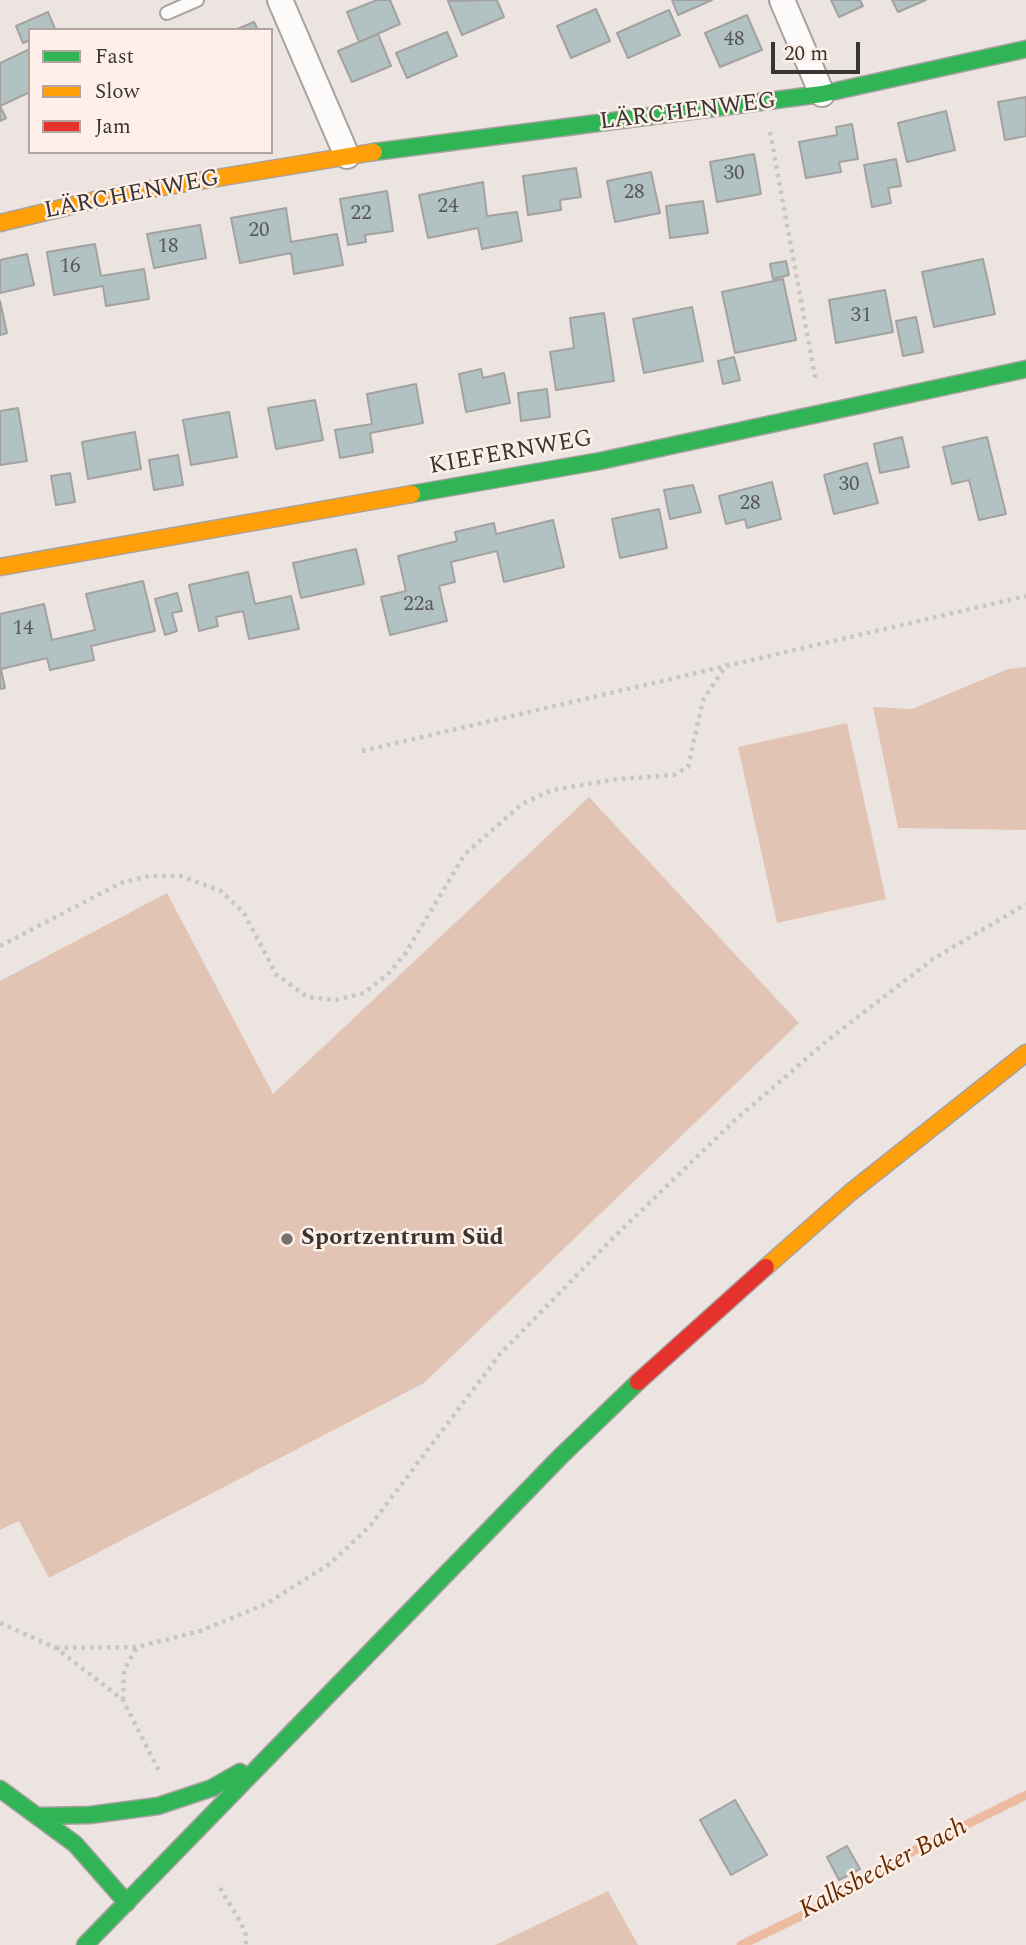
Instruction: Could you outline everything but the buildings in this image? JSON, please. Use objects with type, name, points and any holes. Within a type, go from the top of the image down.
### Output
[{"type":"street","points":[[279,0],[346,156]]},
{"type":"street","points":[[782,0],[822,94]]},
{"type":"street","name":"LÄRCHENWEG","points":[[0,223],[120,194],[346,156],[765,104],[1026,49]]},
{"type":"street","name":"KIEFERNWEG","points":[[0,567],[600,461],[1026,369]]},
{"type":"street","points":[[85,1945],[551,1466],[668,1354],[850,1192],[1026,1053]]},
{"type":"street","points":[[40,1816],[90,1815],[158,1806],[212,1788],[271,1754]]},
{"type":"street","points":[[0,1789],[75,1844],[127,1903]]},
{"type":"lane","points":[[167,13],[197,0]]},
{"type":"path","points":[[765,104],[822,415]]},
{"type":"path","points":[[362,751],[1026,596]]},
{"type":"path","points":[[0,946],[121,883],[149,876],[181,876],[221,891],[229,898],[244,913],[276,974],[307,997],[336,1000],[364,993],[387,975],[405,954],[465,854],[522,804],[552,790],[618,779],[674,775],[688,767],[704,700],[727,664]]},
{"type":"path","points":[[56,1648],[137,1647],[232,1620],[266,1604],[331,1563],[370,1525],[500,1354],[612,1239],[724,1130],[828,1040],[933,959],[1026,904]]},
{"type":"path","points":[[0,1623],[56,1648],[123,1700],[162,1778]]},
{"type":"path","points":[[123,1700],[124,1670],[137,1647]]},
{"type":"path","points":[[220,1888],[241,1923],[246,1935],[246,1945]]},
{"type":"shaded area","points":[[1026,667],[1026,830],[898,828],[873,707],[912,709],[1008,669]]},
{"type":"shaded area","points":[[847,723],[886,899],[777,923],[738,747]]},
{"type":"shaded area","name":"Sportzentrum Süd","points":[[589,797],[799,1023],[424,1383],[49,1578],[19,1521],[0,1530],[0,981],[167,893],[273,1094]]},
{"type":"shaded area","points":[[608,1891],[638,1945],[495,1945]]},
{"type":"waterway","name":"Kalksbecker Bach","points":[[741,1945],[832,1901],[913,1851],[1026,1795]]},
{"type":"traffic: fast","points":[[374,152],[822,94],[1026,49]]},
{"type":"traffic: fast","points":[[412,494],[600,461],[1026,369]]},
{"type":"traffic: fast","points":[[85,1945],[561,1456],[638,1382]]},
{"type":"traffic: fast","points":[[40,1816],[90,1815],[158,1806],[212,1788],[240,1772]]},
{"type":"traffic: fast","points":[[0,1789],[75,1844],[127,1903]]},
{"type":"traffic: slow","points":[[0,223],[120,194],[374,152]]},
{"type":"traffic: slow","points":[[0,567],[412,494]]},
{"type":"traffic: slow","points":[[766,1267],[851,1192],[1026,1053]]},
{"type":"traffic: jam","points":[[638,1382],[766,1267]]},
{"type":"place","name":"Sportzentrum Süd","points":[[287,1239]]}]
